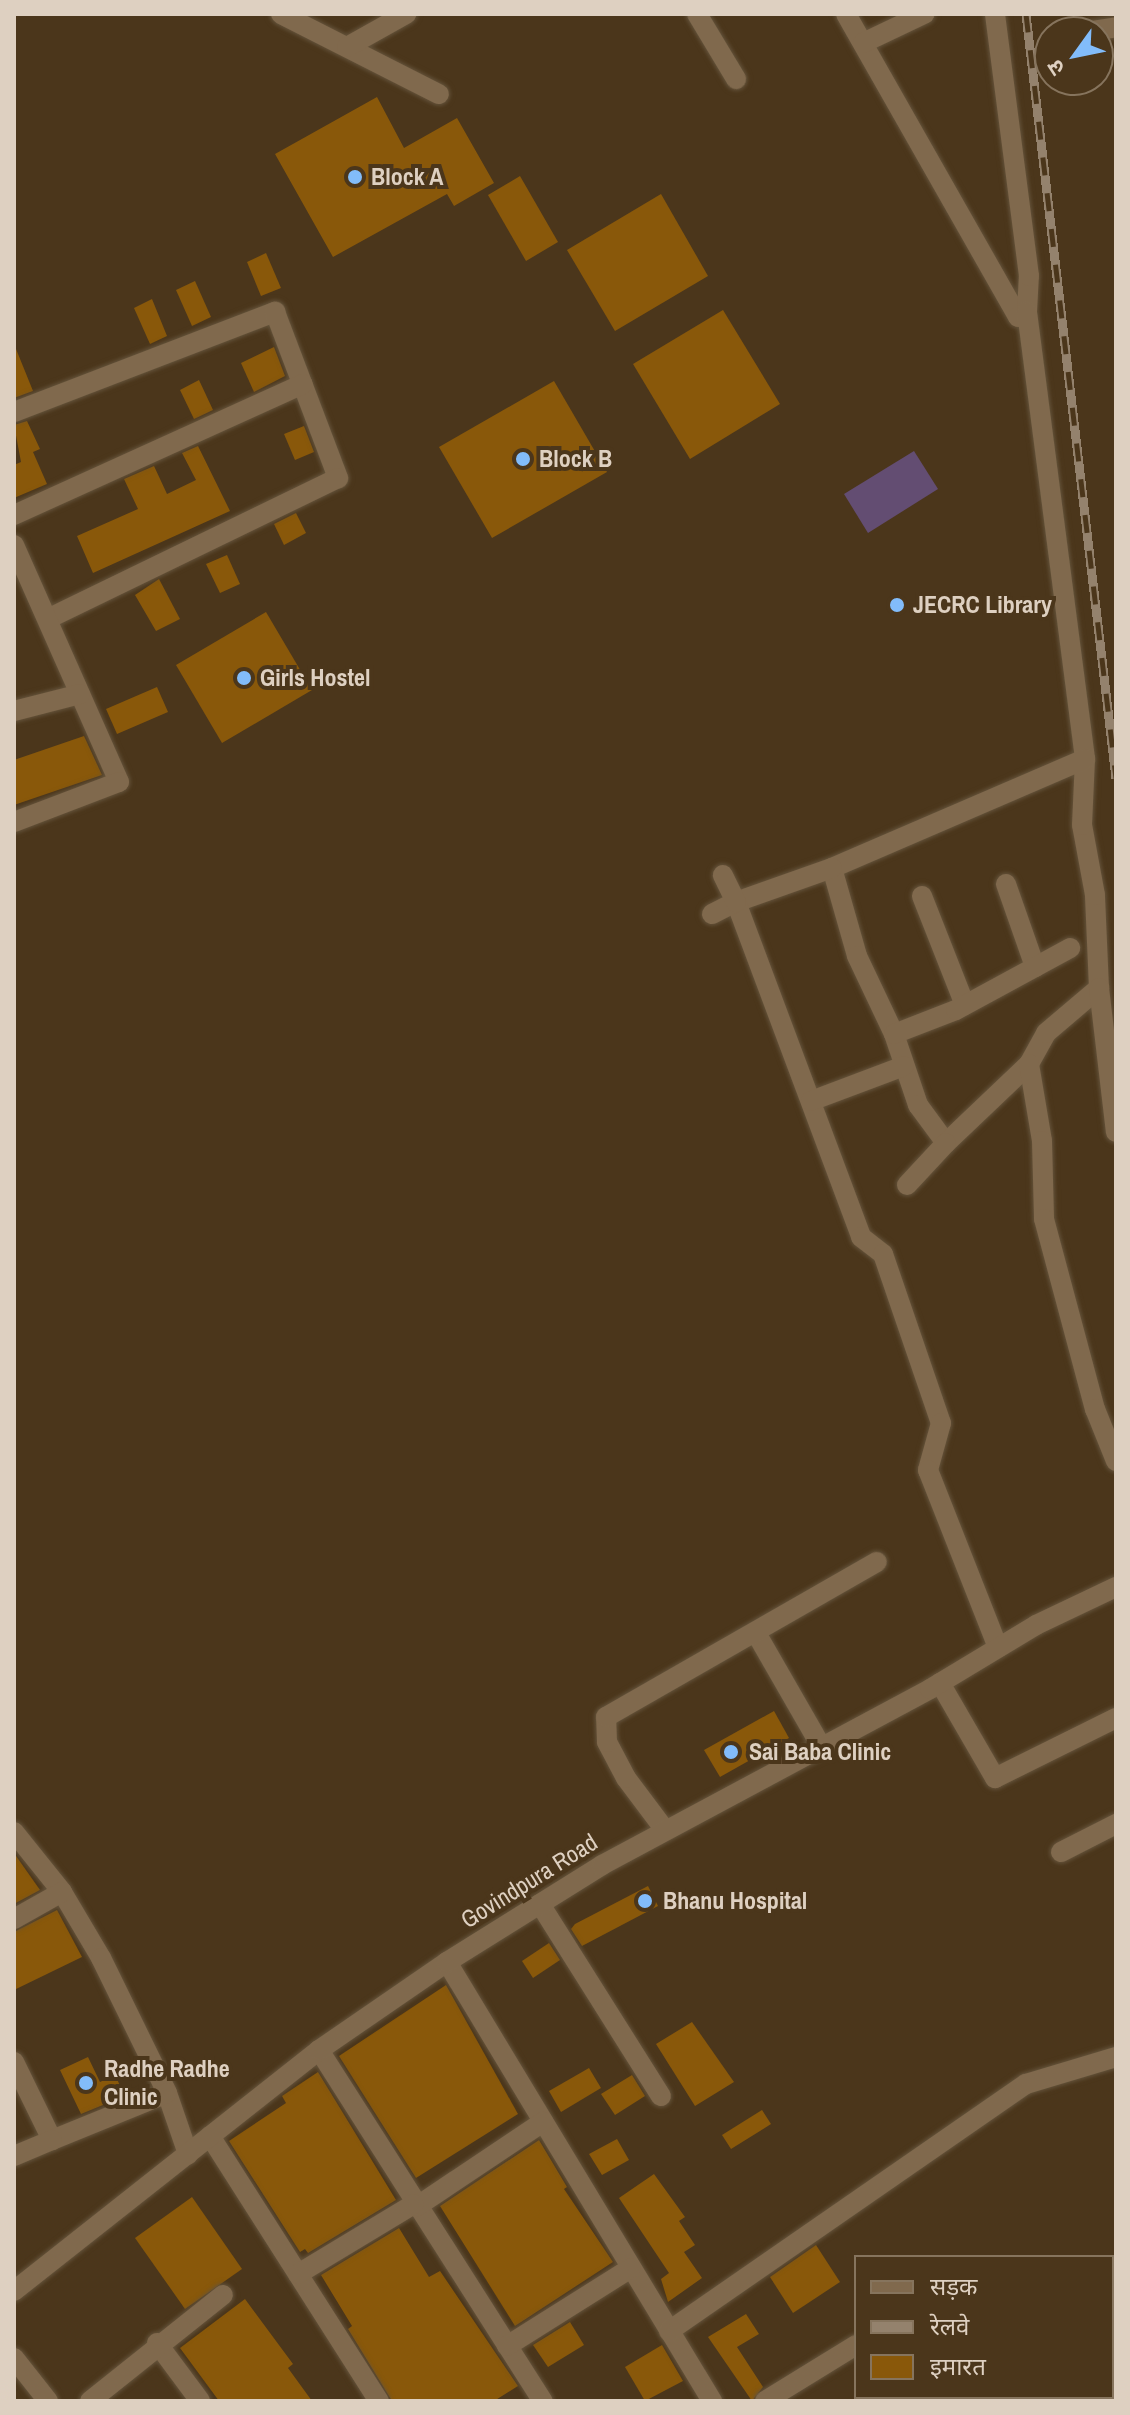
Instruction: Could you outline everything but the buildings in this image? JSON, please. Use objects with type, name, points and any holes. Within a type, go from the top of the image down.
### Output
[{"type":"street","points":[[281,14],[439,94]]},
{"type":"street","points":[[347,47],[406,14]]},
{"type":"street","points":[[697,14],[736,79]]},
{"type":"street","points":[[846,14],[1018,317],[1027,312]]},
{"type":"street","points":[[863,43],[924,14]]},
{"type":"street","points":[[995,14],[1029,276],[1027,312],[1085,759],[1082,825],[1095,895],[1099,988],[1116,1132]]},
{"type":"street","points":[[14,412],[275,312],[338,478],[47,619]]},
{"type":"street","points":[[14,515],[303,384]]},
{"type":"street","points":[[14,545],[119,782],[14,822]]},
{"type":"street","points":[[14,711],[80,694]]},
{"type":"street","points":[[712,914],[736,902],[832,868],[1085,759]]},
{"type":"street","points":[[832,868],[857,956],[894,1034],[918,1105],[946,1143]]},
{"type":"street","points":[[723,875],[736,902],[861,1237],[883,1254],[894,1297],[941,1423],[928,1470],[998,1648]]},
{"type":"street","points":[[1006,884],[1035,967]]},
{"type":"street","points":[[922,896],[965,1005]]},
{"type":"street","points":[[894,1034],[965,1005],[1070,948]]},
{"type":"street","points":[[907,1185],[1029,1064],[1046,1033],[1099,988]]},
{"type":"street","points":[[1029,1064],[1042,1141],[1044,1219],[1095,1409],[1116,1461]]},
{"type":"street","points":[[811,1101],[904,1066]]},
{"type":"street","points":[[665,1830],[607,1742],[606,1717],[877,1562]]},
{"type":"street","name":"Govindpura Road","points":[[14,2291],[319,2050],[447,1962],[665,1830],[1116,1587]]},
{"type":"street","points":[[756,1633],[822,1748]]},
{"type":"street","points":[[940,1683],[995,1778],[1116,1718]]},
{"type":"street","points":[[1061,1852],[1116,1824]]},
{"type":"street","points":[[14,1832],[62,1892],[167,2093],[188,2154]]},
{"type":"street","points":[[14,1919],[62,1892]]},
{"type":"street","points":[[540,1904],[661,2096]]},
{"type":"street","points":[[447,1962],[712,2401]]},
{"type":"street","points":[[319,2050],[415,2206],[543,2401]]},
{"type":"street","points":[[669,2331],[1026,2084],[1116,2057]]},
{"type":"street","points":[[14,2062],[52,2140]]},
{"type":"street","points":[[14,2156],[167,2093]]},
{"type":"street","points":[[298,2274],[415,2206],[543,2122]]},
{"type":"street","points":[[210,2136],[379,2401]]},
{"type":"street","points":[[507,2346],[631,2268]]},
{"type":"street","points":[[90,2401],[157,2343],[223,2295]]},
{"type":"street","points":[[157,2343],[200,2401]]},
{"type":"street","points":[[765,2401],[854,2346]]},
{"type":"street","points":[[14,2358],[48,2401]]},
{"type":"shaded area","points":[[914,451],[938,489],[868,533],[844,494]]},
{"type":"railway","points":[[1026,14],[1116,778]]},
{"type":"place","name":"Block A","points":[[355,177]]},
{"type":"place","name":"Block B","points":[[523,459]]},
{"type":"place","name":"JECRC Library","points":[[897,605]]},
{"type":"place","name":"Girls Hostel","points":[[244,678]]},
{"type":"place","name":"Sai Baba Clinic","points":[[731,1752]]},
{"type":"place","name":"Bhanu Hospital","points":[[645,1901]]},
{"type":"place","name":"Radhe Radhe Clinic","points":[[86,2083]]}]
